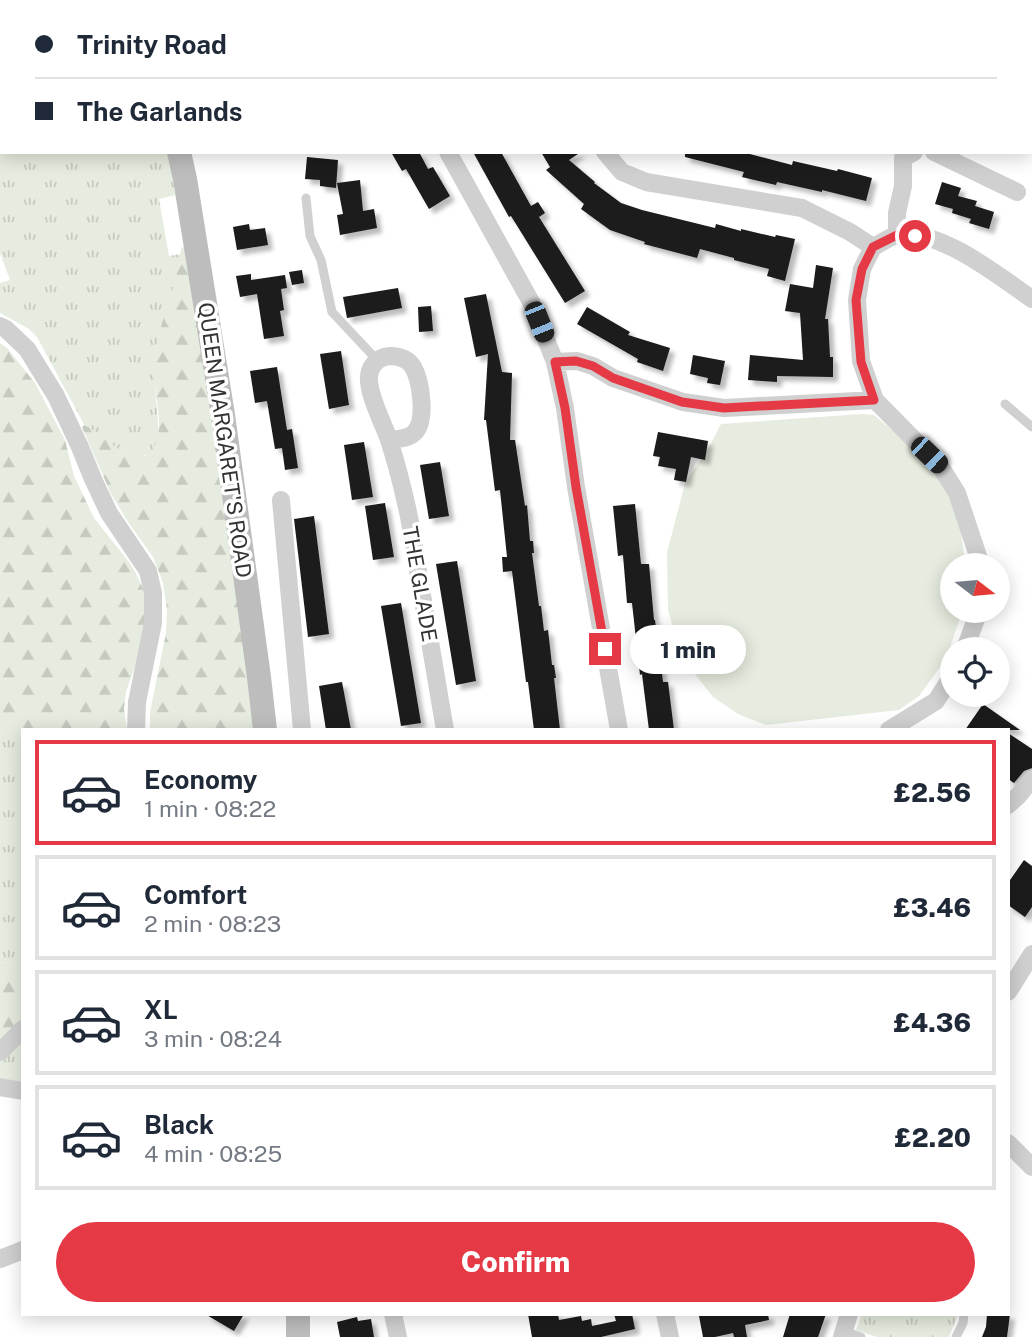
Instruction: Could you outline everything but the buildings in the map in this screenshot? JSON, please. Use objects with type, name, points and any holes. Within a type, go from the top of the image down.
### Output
[{"type":"main road","name":"QUEEN MARGARET'S ROAD","points":[[179,154],[223,415],[265,728]]},
{"type":"main road","points":[[298,1316],[298,1337]]},
{"type":"street","points":[[449,154],[531,302],[555,362],[619,728]]},
{"type":"street","points":[[607,154],[622,172],[646,182],[802,208],[873,247]]},
{"type":"street","points":[[897,235],[897,213],[903,186],[902,154]]},
{"type":"street","points":[[938,154],[1017,192]]},
{"type":"street","points":[[977,553],[957,493],[940,466],[874,400],[861,362],[856,300],[862,269],[873,247],[897,235],[915,236],[952,247],[1032,299]]},
{"type":"street","points":[[0,326],[27,349],[56,396],[109,513],[148,571],[153,593],[153,622],[137,702],[136,728]]},
{"type":"street","points":[[377,360],[392,356],[402,358],[412,366],[422,403],[423,417],[414,434],[389,440]]},
{"type":"street","name":"THE GLADE","points":[[377,360],[371,368],[370,390],[389,440],[407,504],[445,728]]},
{"type":"street","points":[[555,362],[576,361],[593,366],[613,378],[682,402],[724,408],[874,400]]},
{"type":"street","points":[[281,500],[302,728]]},
{"type":"street","points":[[892,728],[936,701],[940,695]]},
{"type":"street","points":[[1010,803],[1032,779]]},
{"type":"street","points":[[1010,989],[1030,963]]},
{"type":"street","points":[[0,1052],[21,1031]]},
{"type":"street","points":[[0,1087],[21,1091]]},
{"type":"street","points":[[1010,1145],[1032,1167]]},
{"type":"street","points":[[0,1259],[21,1251]]},
{"type":"street","points":[[393,1316],[398,1337]]},
{"type":"street","points":[[665,1316],[670,1337]]},
{"type":"lane","points":[[306,198],[310,236],[321,260],[332,312],[377,360]]},
{"type":"lane","points":[[1005,404],[1032,427]]},
{"type":"lane","points":[[956,1337],[964,1316]]},
{"type":"green space","points":[[0,154],[168,154],[175,195],[159,199],[169,256],[181,254],[156,348],[155,387],[159,434],[155,448],[149,454],[140,457],[129,455],[85,426],[37,337],[29,329],[0,313],[0,283],[10,280],[0,253]]},
{"type":"green space","points":[[181,249],[187,249],[257,728],[150,728],[150,712],[166,633],[167,610],[163,583],[153,557],[111,494],[82,427],[84,425],[92,429],[128,454],[145,456],[152,450],[159,432],[155,381],[157,343]]},
{"type":"green space","points":[[0,343],[35,383],[65,440],[74,476],[94,518],[137,575],[146,598],[146,627],[126,692],[124,709],[127,728],[21,728],[21,733],[0,733]]},
{"type":"green space","points":[[874,415],[935,470],[950,498],[961,528],[964,553],[940,553],[940,623],[958,623],[953,637],[940,637],[940,667],[919,696],[899,710],[766,725],[738,714],[713,697],[691,669],[678,645],[668,610],[667,553],[685,483],[721,424]]},
{"type":"green space","points":[[0,733],[21,733],[21,961],[0,963]]},
{"type":"green space","points":[[21,961],[21,1021],[0,1044],[0,963]]},
{"type":"green space","points":[[21,1043],[21,1084],[0,1080],[0,1060]]},
{"type":"green space","points":[[861,1316],[957,1316],[949,1337],[877,1337],[856,1330]]},
{"type":"route","points":[[605,649],[555,362],[576,361],[593,366],[613,378],[682,402],[724,408],[874,400],[861,362],[856,300],[862,269],[873,247],[897,235],[915,236]]}]
